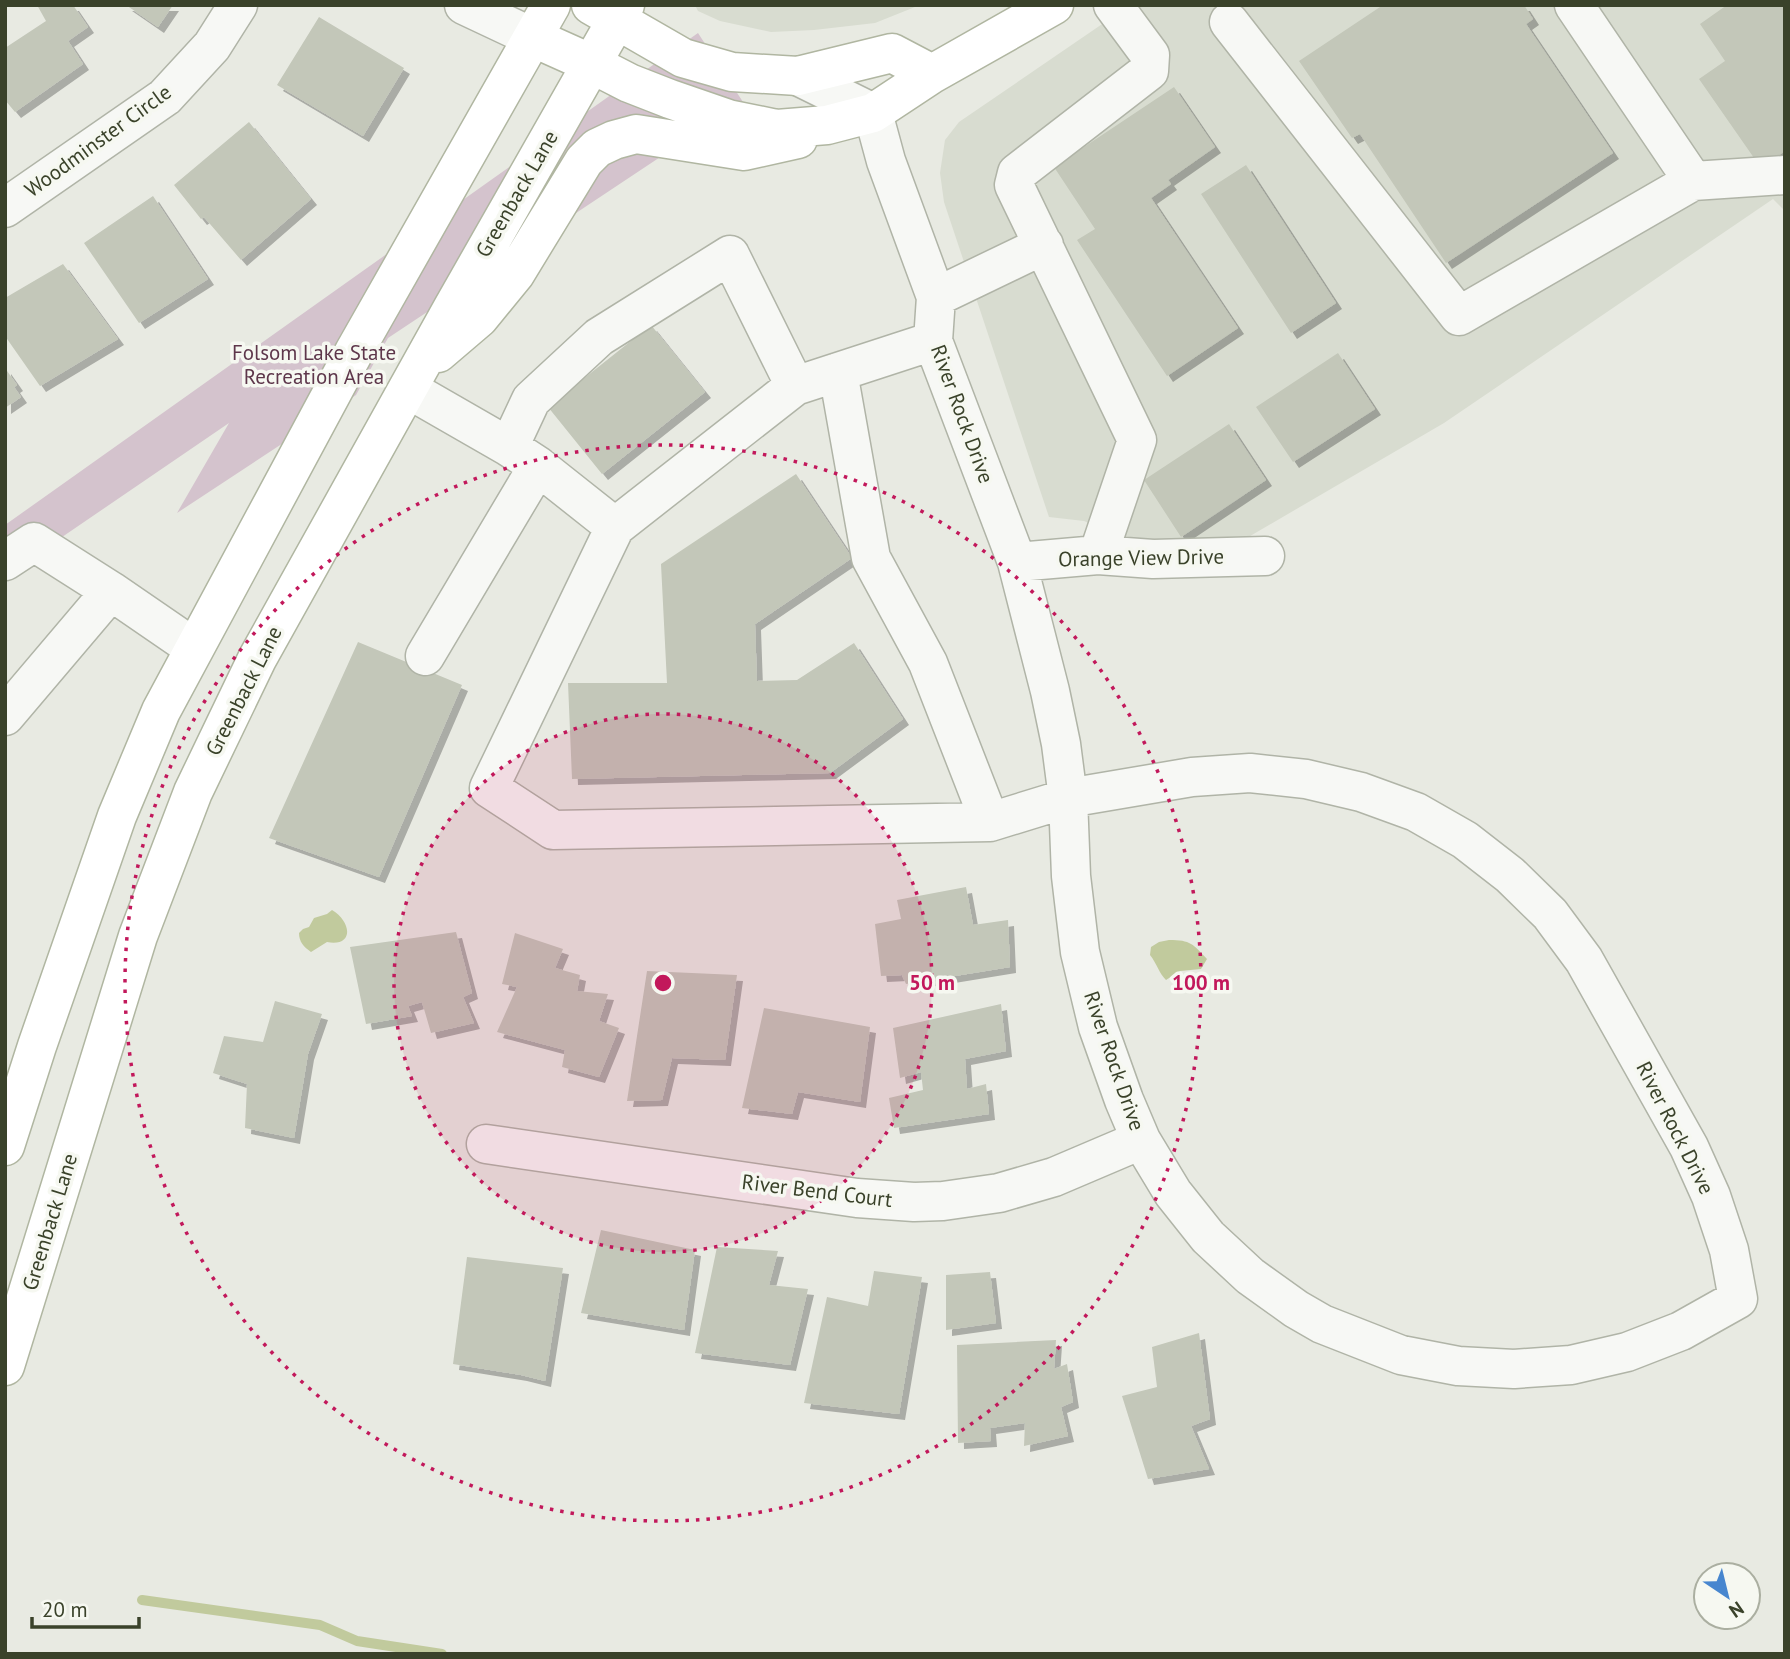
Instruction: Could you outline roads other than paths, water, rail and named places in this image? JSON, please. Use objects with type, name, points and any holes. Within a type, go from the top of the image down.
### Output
[{"type":"main road","points":[[5,1146],[117,816],[161,711],[354,352],[542,22],[592,64],[637,86],[728,119],[777,129],[827,125],[873,113],[932,74],[1054,5]]},
{"type":"main road","points":[[611,10],[683,58],[732,72],[798,76],[892,53],[932,74]]},
{"type":"main road","name":"Greenback Lane","points":[[5,1366],[138,936],[193,792],[257,659],[592,64],[611,10]]},
{"type":"main road","points":[[413,379],[479,318],[515,274],[584,161],[597,148],[614,139],[636,134],[744,151],[800,138],[827,125]]},
{"type":"street","name":"Woodminster Circle","points":[[5,208],[165,97],[212,46],[238,5]]},
{"type":"street","points":[[464,5],[542,22]]},
{"type":"street","points":[[1098,555],[1137,440],[1014,185],[1017,173],[1149,71],[1150,55],[1113,5]]},
{"type":"street","points":[[1574,5],[1693,181]]},
{"type":"street","points":[[1233,11],[1458,316],[1693,181],[1785,175]]},
{"type":"street","points":[[798,76],[873,113]]},
{"type":"street","name":"River Rock Drive","points":[[873,113],[886,160],[936,297],[933,341],[1017,562],[1050,691],[1068,798],[1071,876],[1080,952],[1098,1027],[1141,1140],[1173,1193],[1208,1237],[1250,1276],[1297,1309],[1322,1324],[1401,1355],[1458,1366],[1514,1369],[1571,1365],[1627,1352],[1681,1331],[1738,1299],[1729,1250],[1712,1196],[1689,1147],[1584,960],[1550,914],[1510,875],[1465,840],[1416,812],[1361,792],[1295,778],[1250,773],[1192,776],[1068,798]]},
{"type":"street","points":[[936,297],[1044,245]]},
{"type":"street","points":[[425,656],[524,456],[531,400],[599,337],[730,255],[795,386]]},
{"type":"street","points":[[933,341],[795,386],[615,527],[489,788],[553,831],[990,822],[1068,798]]},
{"type":"street","points":[[838,372],[871,558],[929,663],[990,822]]},
{"type":"street","points":[[413,379],[524,456],[615,527]]},
{"type":"street","points":[[5,561],[34,542],[194,648]]},
{"type":"street","name":"Orange View Drive","points":[[1017,562],[1098,555],[1153,559],[1265,556]]},
{"type":"street","points":[[5,716],[111,591]]},
{"type":"street","name":"River Bend Court","points":[[486,1144],[857,1198],[914,1202],[999,1193],[1054,1177],[1141,1140]]},
{"type":"waterway","points":[[142,1600],[320,1625],[357,1641],[442,1654]]},
{"type":"park label","name":"Folsom Lake State Recreation Area","points":[[314,365]]}]
